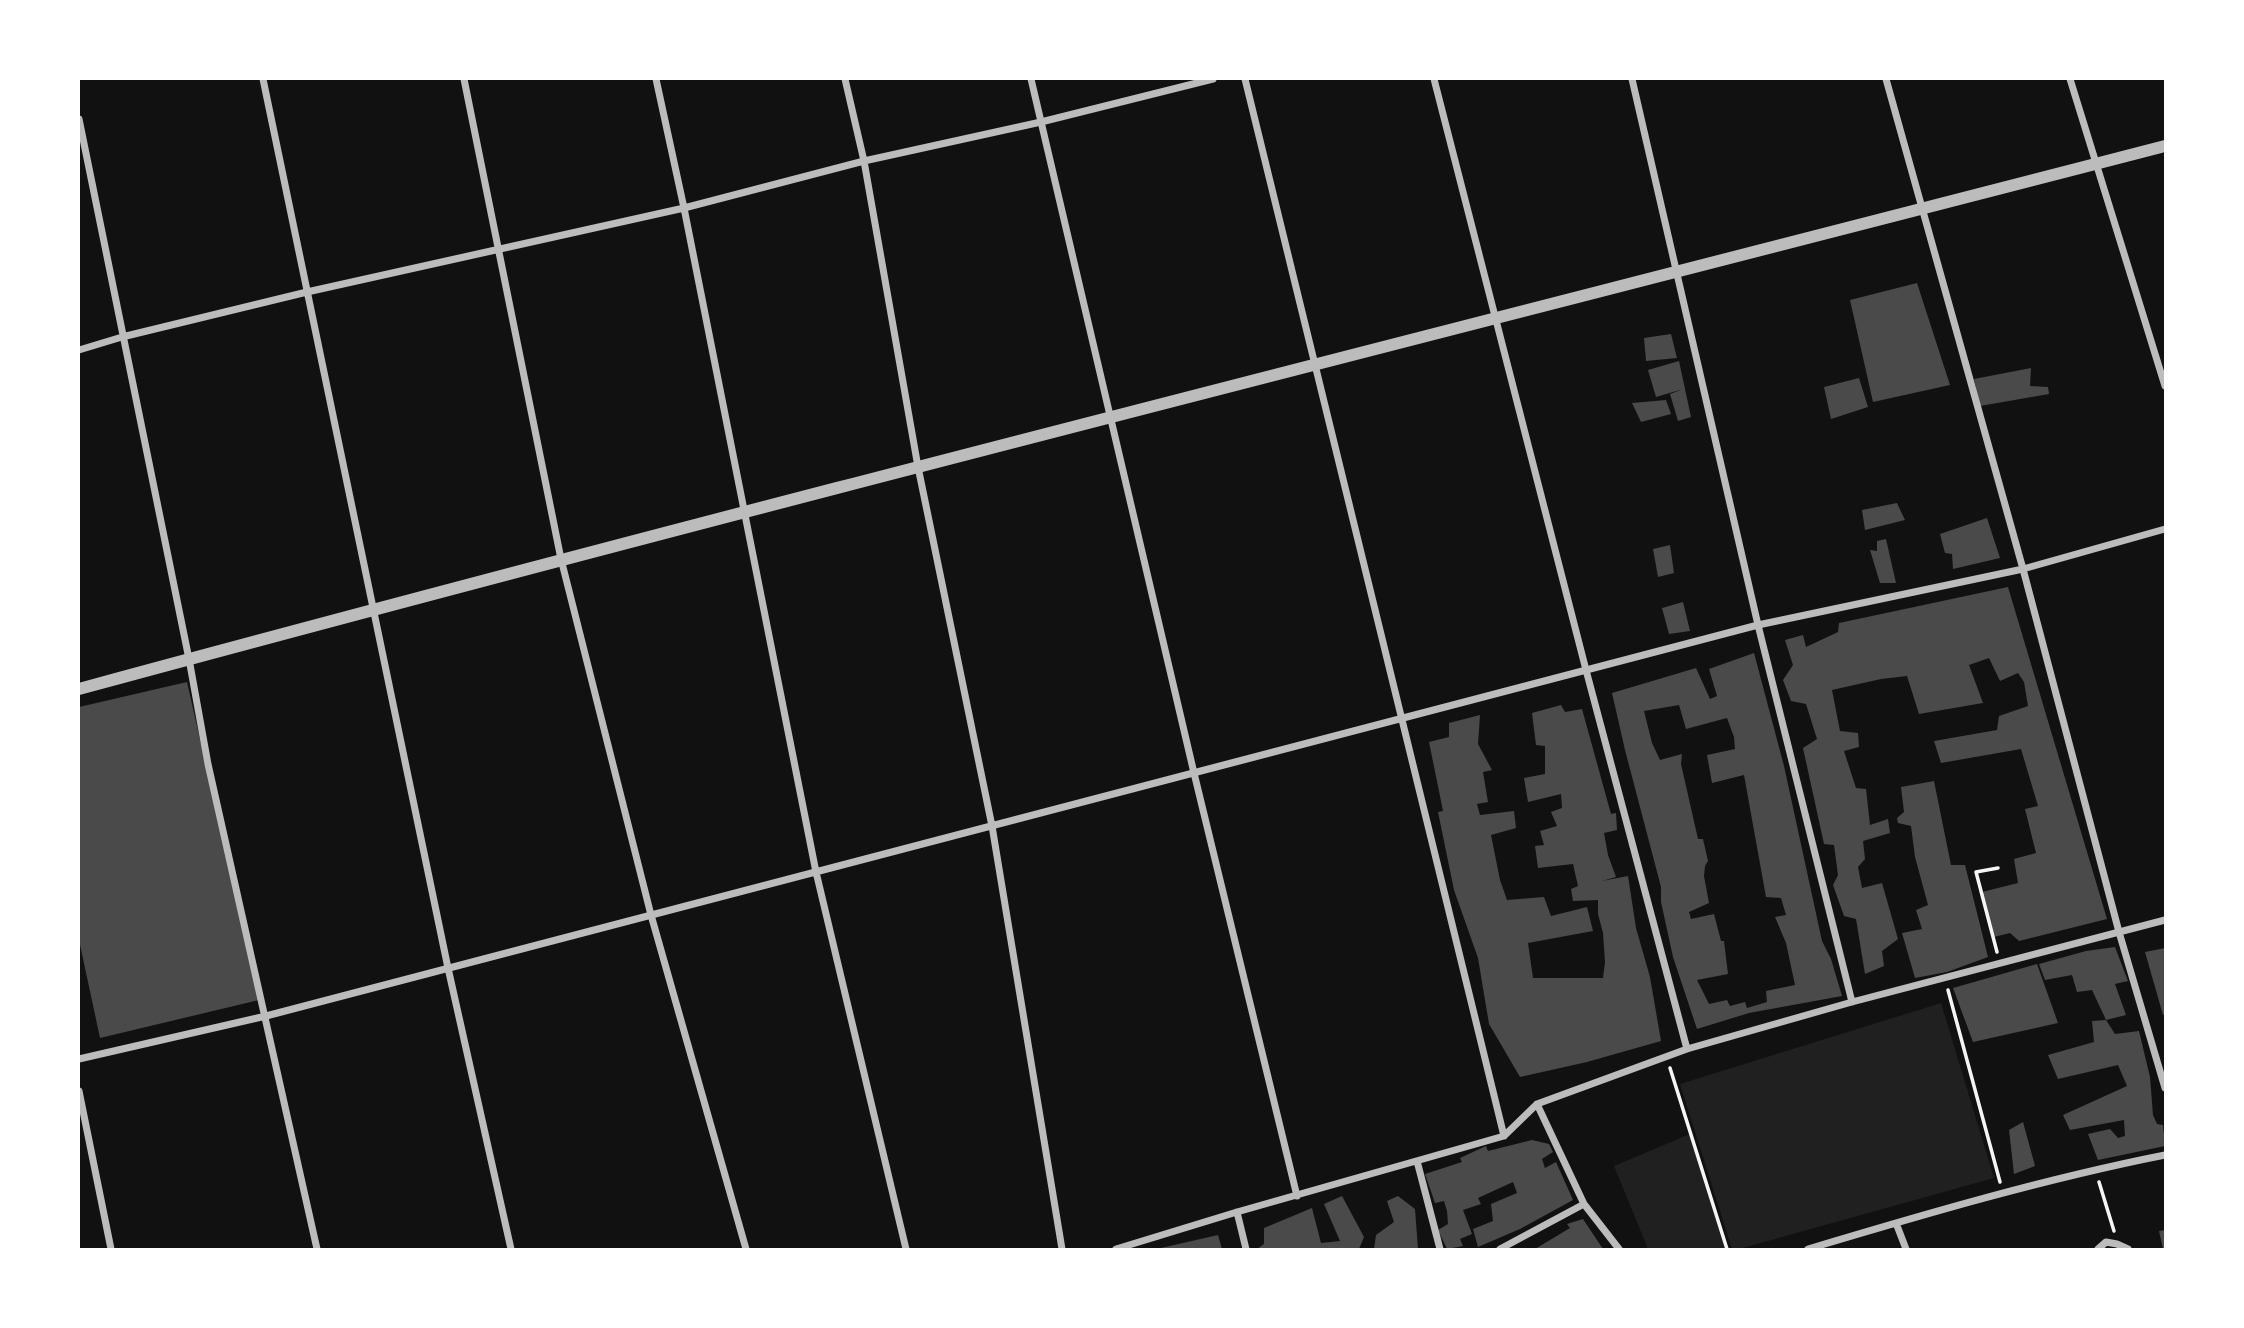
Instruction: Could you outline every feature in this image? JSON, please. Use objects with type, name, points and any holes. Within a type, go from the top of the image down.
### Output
[{"type":"street","points":[[263,79],[448,968],[511,1249]]},
{"type":"street","points":[[464,79],[561,559],[651,915],[746,1249]]},
{"type":"street","points":[[656,79],[816,872],[906,1249]]},
{"type":"street","points":[[845,79],[864,161],[918,467],[992,826],[1062,1249]]},
{"type":"street","points":[[1031,79],[1297,1196]]},
{"type":"street","points":[[79,350],[307,292],[684,208],[864,161],[1041,122],[1213,79]]},
{"type":"street","points":[[1245,79],[1504,1136]]},
{"type":"street","points":[[1434,79],[1686,1049]]},
{"type":"street","points":[[1632,79],[1758,625],[1852,1002]]},
{"type":"street","points":[[1886,79],[2023,569],[2119,932],[2165,1088]]},
{"type":"street","points":[[2070,79],[2165,386]]},
{"type":"street","points":[[79,119],[208,764],[317,1249]]},
{"type":"street","points":[[79,689],[1110,415],[1496,319],[2165,146]]},
{"type":"street","points":[[79,1059],[266,1016],[1758,625],[2023,569],[2165,529]]},
{"type":"street","points":[[1116,1249],[1504,1136],[1537,1104],[1686,1049],[1852,1002],[2165,920]]},
{"type":"street","points":[[79,1091],[111,1249]]},
{"type":"street","points":[[1537,1104],[1584,1204],[1619,1249]]},
{"type":"street","points":[[1808,1249],[2096,1169],[2165,1155]]},
{"type":"street","points":[[1416,1161],[1440,1249]]},
{"type":"street","points":[[1500,1249],[1584,1204]]},
{"type":"street","points":[[1237,1212],[1246,1249]]},
{"type":"street","points":[[1896,1223],[1906,1249]]},
{"type":"street","points":[[2098,1249],[2106,1242],[2128,1249]]},
{"type":"path","points":[[1998,868],[1976,872],[2000,964]]},
{"type":"path","points":[[1945,978],[2003,1194]]},
{"type":"path","points":[[1667,1058],[1727,1249]]},
{"type":"path","points":[[2096,1169],[2118,1244]]},
{"type":"shaded area","points":[[1941,1003],[1994,1178],[1732,1249],[1680,1084]]},
{"type":"shaded area","points":[[1690,1134],[1726,1249],[1648,1249],[1614,1166]]},
{"type":"building","points":[[1917,283],[1950,385],[1873,402],[1850,300]]},
{"type":"building","points":[[1671,334],[1677,358],[1646,361],[1644,338]]},
{"type":"building","points":[[1679,361],[1691,417],[1678,421],[1670,394],[1683,389],[1656,397],[1648,370]]},
{"type":"building","points":[[2031,368],[2030,386],[2048,387],[2049,394],[1980,406],[1974,379]]},
{"type":"building","points":[[1859,378],[1868,407],[1831,419],[1824,387]]},
{"type":"building","points":[[1666,400],[1671,414],[1641,422],[1632,403]]},
{"type":"building","points":[[1897,503],[1905,520],[1865,530],[1862,510]]},
{"type":"building","points":[[1987,518],[2000,558],[1953,569],[1952,554],[1945,553],[1940,534]]},
{"type":"building","points":[[1886,539],[1896,583],[1880,583],[1870,550],[1877,551],[1877,541]]},
{"type":"building","points":[[1670,545],[1674,573],[1658,577],[1653,549]]},
{"type":"building","points":[[2008,587],[2107,919],[2019,941],[2010,933],[1994,937],[1982,892],[2018,883],[2014,859],[2036,853],[2025,809],[2038,806],[2021,749],[1941,763],[1934,741],[1997,730],[1999,716],[2028,706],[2024,682],[2018,673],[2000,681],[1989,658],[1969,665],[1983,703],[1919,714],[1907,676],[1832,690],[1840,731],[1858,733],[1859,747],[1844,751],[1856,788],[1866,789],[1870,825],[1888,819],[1890,833],[1863,841],[1865,859],[1858,867],[1862,888],[1882,883],[1898,939],[1882,951],[1884,966],[1865,974],[1856,919],[1844,916],[1833,885],[1838,875],[1834,845],[1824,844],[1803,748],[1817,739],[1806,704],[1791,701],[1783,680],[1793,665],[1785,640],[1803,635],[1806,647],[1838,632],[1839,623]]},
{"type":"building","points":[[1683,602],[1690,631],[1669,634],[1662,608]]},
{"type":"building","points":[[1754,653],[1784,766],[1822,941],[1831,959],[1842,996],[1749,1013],[1697,1029],[1673,957],[1661,902],[1661,887],[1612,693],[1696,668],[1710,699],[1717,696],[1709,669]],"holes":[[[1679,705],[1686,729],[1727,718],[1735,749],[1707,755],[1712,783],[1744,775],[1766,897],[1781,898],[1786,915],[1775,917],[1786,943],[1795,985],[1766,991],[1767,1002],[1747,1008],[1745,1002],[1730,1006],[1727,1000],[1709,1004],[1697,980],[1728,974],[1724,941],[1721,941],[1714,914],[1691,919],[1689,912],[1709,903],[1704,876],[1708,861],[1703,839],[1698,839],[1681,764],[1682,754],[1660,760],[1652,743],[1644,711]]]},
{"type":"building","points":[[187,682],[259,1000],[100,1038],[79,940],[79,707]]},
{"type":"building","points":[[1561,705],[1565,712],[1582,709],[1611,814],[1616,813],[1617,830],[1604,833],[1616,877],[1602,881],[1628,876],[1636,928],[1650,977],[1661,1041],[1520,1077],[1489,1024],[1478,958],[1454,890],[1438,812],[1443,811],[1429,742],[1449,737],[1449,723],[1480,715],[1478,744],[1492,770],[1483,772],[1488,802],[1477,804],[1480,815],[1514,811],[1516,828],[1491,835],[1507,900],[1544,897],[1551,916],[1587,907],[1593,931],[1528,943],[1533,978],[1603,978],[1605,962],[1598,900],[1573,901],[1571,889],[1578,886],[1573,864],[1538,868],[1535,846],[1544,845],[1540,831],[1557,826],[1551,812],[1562,808],[1561,794],[1528,802],[1524,778],[1545,774],[1545,746],[1536,745],[1532,713]]},
{"type":"building","points":[[1934,781],[1951,865],[1965,865],[1988,957],[1947,972],[1915,978],[1902,933],[1922,929],[1916,910],[1928,905],[1915,857],[1911,826],[1898,823],[1897,818],[1904,812],[1901,787]]},
{"type":"building","points":[[2115,947],[2128,981],[2115,984],[2126,1015],[2106,1020],[2092,990],[2077,992],[2072,975],[2045,980],[2039,964],[2086,951]]},
{"type":"building","points":[[2165,948],[2165,1014],[2163,1015],[2145,952]]},
{"type":"building","points":[[2037,964],[2058,1023],[1973,1042],[1953,988]]},
{"type":"building","points":[[2106,1020],[2115,1034],[2139,1031],[2150,1077],[2153,1115],[2157,1124],[2163,1125],[2165,1146],[2098,1160],[2088,1134],[2110,1129],[2118,1138],[2125,1136],[2124,1120],[2070,1130],[2063,1115],[2127,1086],[2118,1065],[2058,1079],[2048,1055],[2094,1042],[2092,1021]]},
{"type":"building","points":[[2023,1122],[2035,1166],[2014,1174],[2009,1130]]},
{"type":"building","points":[[1532,1140],[1549,1144],[1553,1152],[1542,1159],[1545,1168],[1556,1162],[1573,1200],[1520,1229],[1478,1247],[1473,1229],[1493,1221],[1491,1204],[1517,1193],[1513,1182],[1478,1198],[1481,1204],[1463,1210],[1472,1234],[1460,1239],[1463,1246],[1447,1249],[1438,1230],[1448,1224],[1447,1211],[1444,1201],[1435,1203],[1425,1174],[1462,1162],[1460,1158],[1486,1146],[1488,1151]]},
{"type":"building","points":[[1342,1196],[1364,1237],[1359,1249],[1257,1249],[1264,1244],[1264,1228],[1312,1208],[1321,1243],[1340,1241],[1324,1204]]},
{"type":"building","points":[[1398,1196],[1415,1209],[1418,1249],[1374,1249],[1376,1235],[1394,1222],[1387,1201]]},
{"type":"building","points":[[1583,1219],[1603,1249],[1535,1249],[1570,1228],[1567,1224]]},
{"type":"building","points":[[2165,1230],[2165,1249],[2163,1249],[2159,1231]]},
{"type":"building","points":[[1218,1235],[1222,1249],[1161,1249],[1161,1248]]}]
